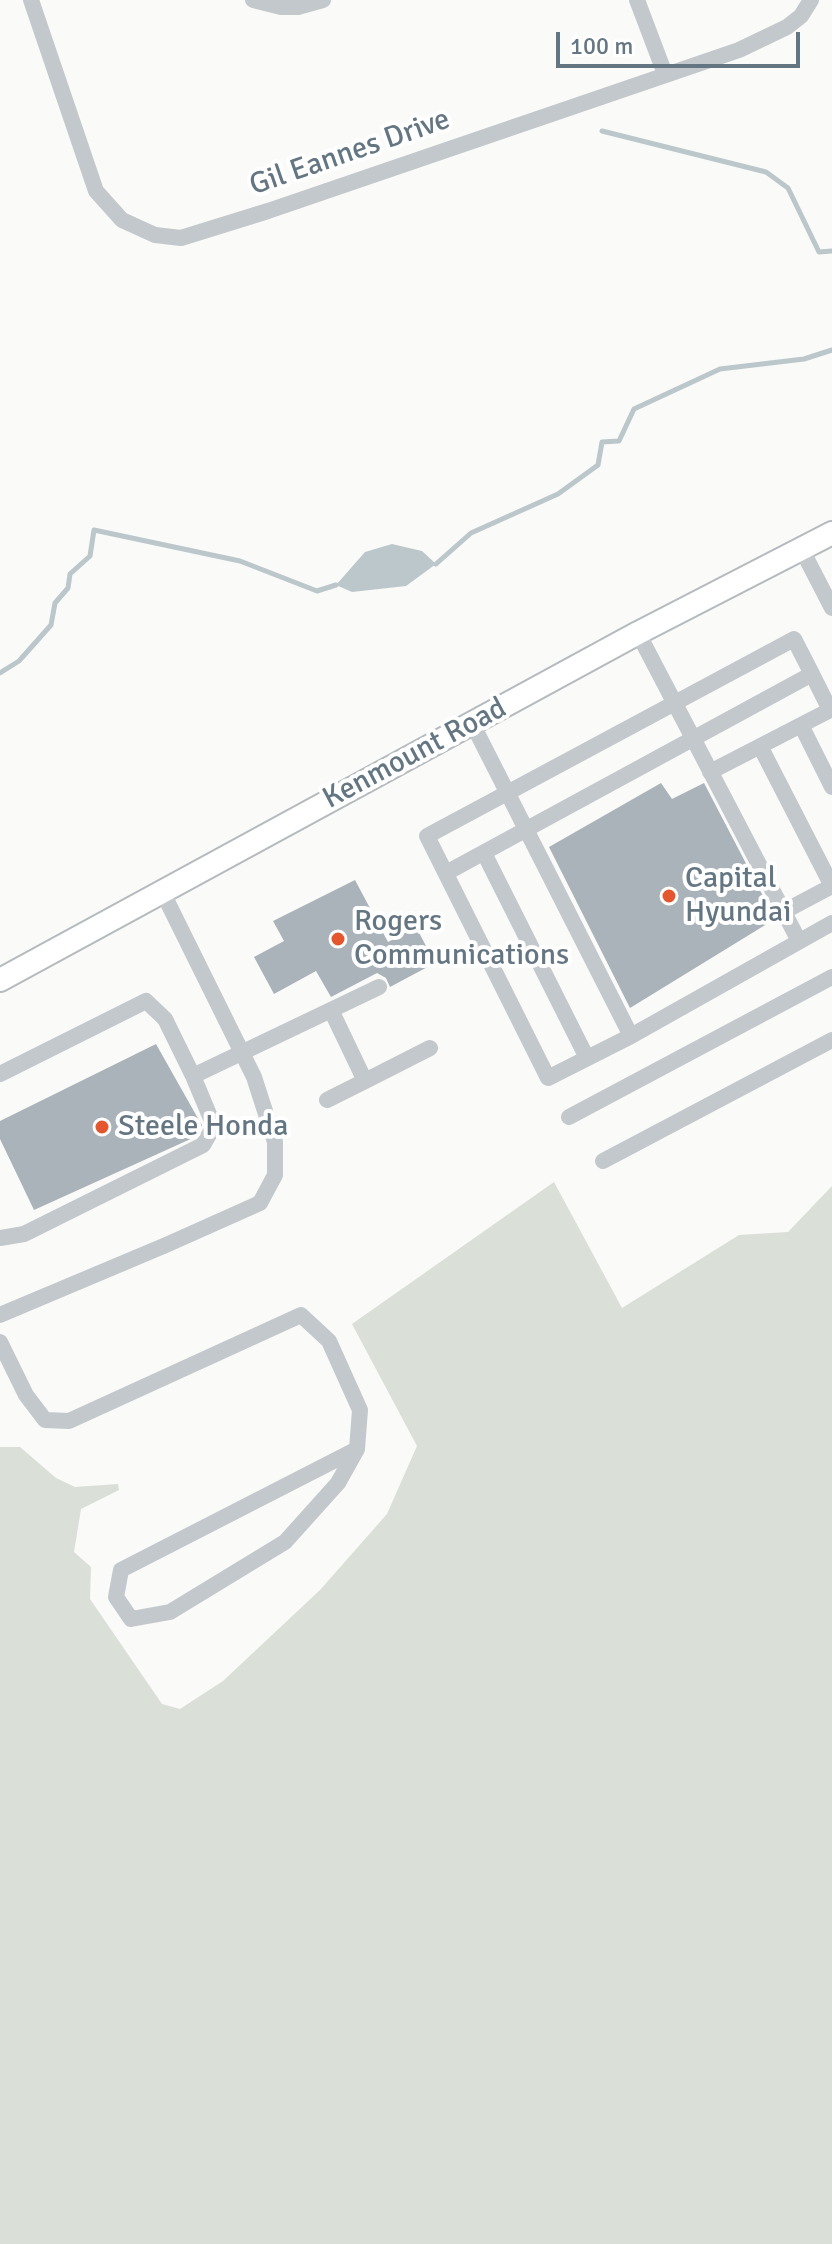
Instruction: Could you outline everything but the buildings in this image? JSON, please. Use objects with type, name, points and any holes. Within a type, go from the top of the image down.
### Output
[{"type":"main road","name":"Kenmount Road","points":[[0,980],[638,633],[832,533]]},
{"type":"street","name":"Gil Eannes Drive","points":[[31,0],[96,191],[122,220],[144,231],[170,237],[200,234],[739,50],[772,36],[801,16],[811,0]]},
{"type":"street","points":[[253,0],[281,7],[298,7],[323,0]]},
{"type":"street","points":[[637,0],[665,74]]},
{"type":"street","points":[[801,548],[832,608]]},
{"type":"street","points":[[638,633],[799,941]]},
{"type":"street","points":[[710,772],[830,710],[794,639],[427,836],[548,1078],[631,1036],[832,923]]},
{"type":"street","points":[[446,873],[812,674]]},
{"type":"street","points":[[472,723],[631,1036]]},
{"type":"street","points":[[801,725],[832,787]]},
{"type":"street","points":[[760,746],[832,886],[783,912]]},
{"type":"street","points":[[484,853],[587,1058]]},
{"type":"street","points":[[0,1315],[260,1203],[275,1175],[275,1142],[254,1077],[162,891]]},
{"type":"street","points":[[569,1117],[832,977]]},
{"type":"street","points":[[193,1076],[379,987]]},
{"type":"street","points":[[0,1074],[146,1001],[165,1019],[214,1126],[203,1145],[24,1234],[0,1238]]},
{"type":"street","points":[[331,1010],[365,1081]]},
{"type":"street","points":[[603,1161],[832,1040]]},
{"type":"street","points":[[327,1100],[430,1048]]},
{"type":"street","points":[[0,1342],[26,1395],[45,1420],[69,1421],[301,1315],[329,1341],[360,1410],[357,1449],[338,1483],[285,1542],[243,1570],[170,1612],[131,1619],[116,1597],[121,1570],[357,1449]]},
{"type":"shaded area","points":[[392,544],[422,551],[436,564],[406,586],[352,592],[336,585],[365,552]]},
{"type":"shaded area","points":[[554,1182],[622,1308],[739,1235],[788,1232],[832,1186],[832,2244],[0,2244],[0,1447],[20,1447],[56,1478],[75,1487],[118,1484],[119,1490],[81,1509],[74,1552],[91,1567],[90,1599],[162,1704],[180,1709],[223,1681],[320,1590],[387,1514],[417,1446],[352,1324]]},
{"type":"waterway","points":[[602,131],[766,172],[788,188],[819,252],[832,251]]},
{"type":"waterway","points":[[436,564],[471,533],[558,494],[598,465],[602,442],[619,441],[634,409],[720,369],[804,359],[832,350]]},
{"type":"waterway","points":[[0,673],[19,661],[51,625],[55,603],[68,588],[70,574],[90,556],[94,530],[240,561],[317,591],[336,585]]},
{"type":"place","name":"Capital Hyundai","points":[[669,896]]},
{"type":"place","name":"Rogers Communications","points":[[338,939]]},
{"type":"place","name":"Steele Honda","points":[[102,1127]]}]
